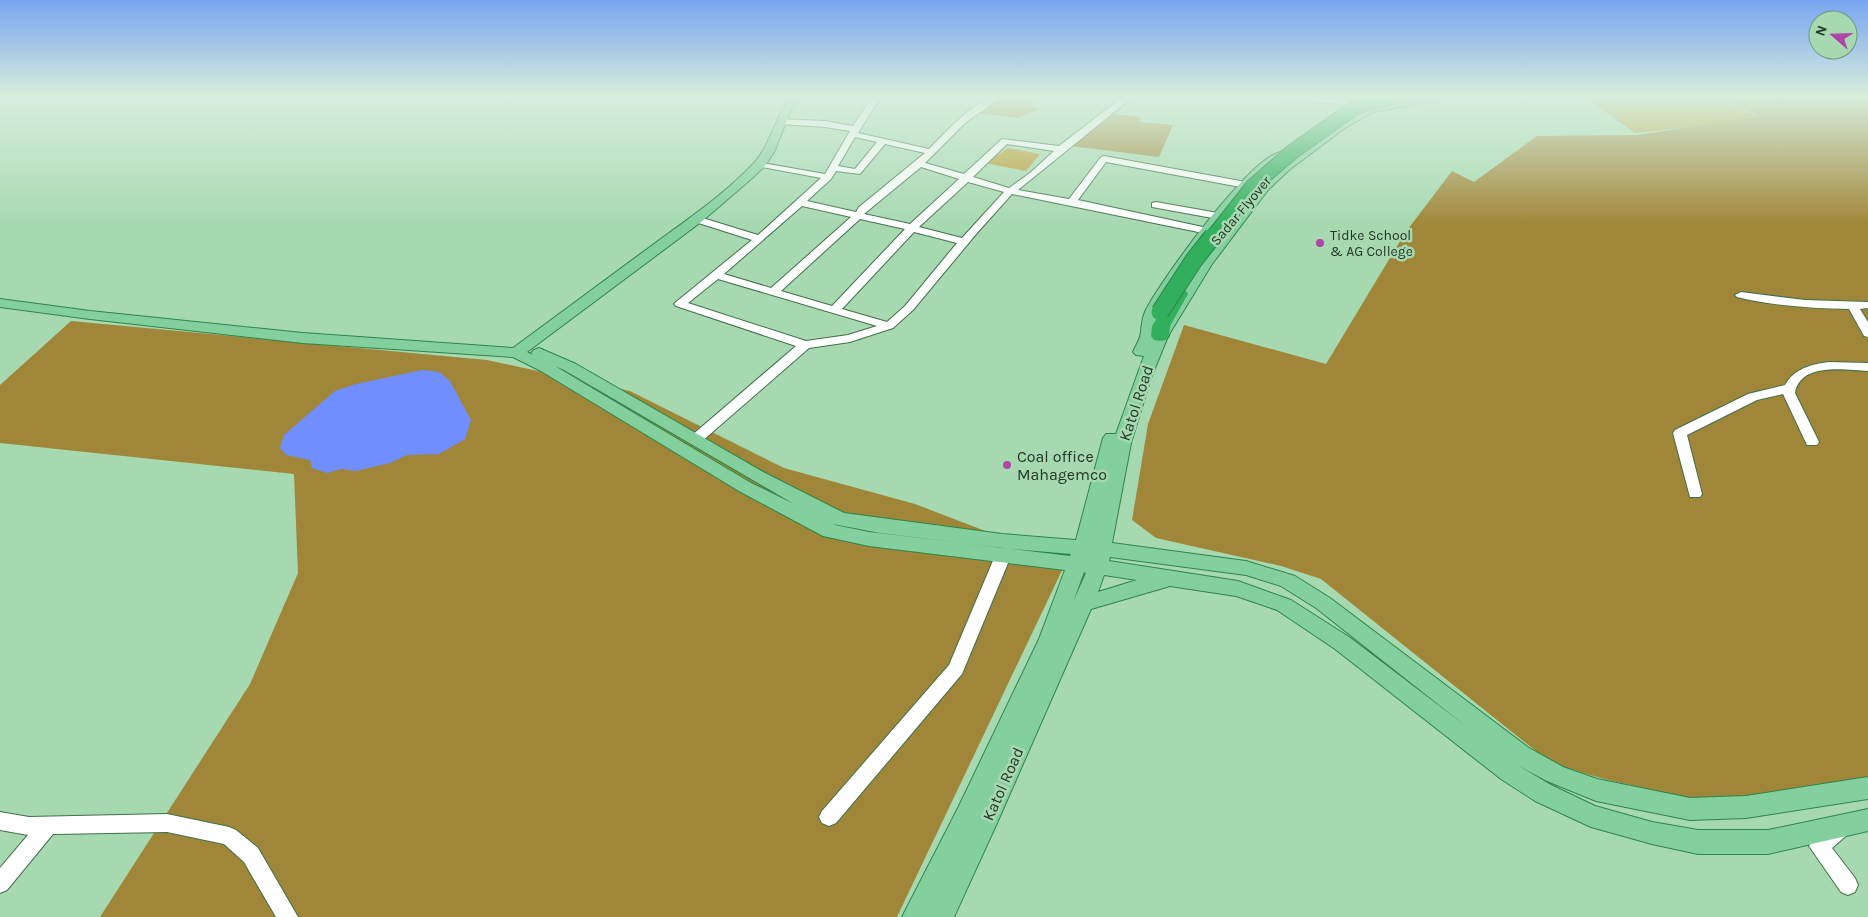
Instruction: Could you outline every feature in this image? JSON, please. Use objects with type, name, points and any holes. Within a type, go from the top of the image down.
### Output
[{"type":"highway","name":"Sadar Flyover","points":[[1154,334],[1162,326],[1164,313],[1194,260],[1253,186],[1312,139]]},
{"type":"highway","name":"Sadar Flyover","points":[[1164,313],[1200,261],[1257,187],[1288,159],[1316,139]]},
{"type":"main road","points":[[515,349],[743,171],[760,150],[764,139]]},
{"type":"main road","points":[[515,349],[696,219],[735,188],[760,164],[774,139]]},
{"type":"main road","name":"Katol Road","points":[[1154,334],[1149,322],[1153,311],[1184,260],[1246,184],[1262,168],[1301,139]]},
{"type":"main road","name":"Katol Road","points":[[940,917],[985,823],[1082,604],[1122,405],[1154,334],[1264,187],[1285,167],[1324,139]]},
{"type":"main road","points":[[0,294],[198,319],[336,331],[422,336],[515,349],[570,366],[796,498],[840,519],[880,526],[1002,541],[1090,558],[1173,579],[1238,589],[1284,605],[1342,643],[1510,772],[1543,793],[1591,816],[1652,834],[1698,842],[1768,842],[1857,822]]},
{"type":"main road","points":[[0,303],[90,315],[303,338],[515,349],[745,487],[830,531],[869,539],[1003,556],[1090,558],[1246,568],[1288,581],[1323,603],[1520,756],[1555,774],[1596,790],[1690,809],[1746,807],[1868,788]]},
{"type":"main road","name":"Katol Road","points":[[915,917],[1090,558]]},
{"type":"main road","points":[[1082,604],[1173,579]]},
{"type":"street","points":[[849,139],[830,173],[802,203],[680,304],[805,345],[850,338],[889,326],[909,308],[1010,191],[1033,175],[1074,139]]},
{"type":"street","points":[[876,139],[931,152]]},
{"type":"street","points":[[773,292],[858,216],[863,209],[919,164],[944,139]]},
{"type":"street","points":[[760,164],[830,173],[857,172],[883,141]]},
{"type":"street","points":[[834,310],[912,228],[1005,141],[1061,149]]},
{"type":"street","points":[[1072,202],[1104,159],[1246,184]]},
{"type":"street","points":[[919,164],[1010,191],[1208,231]]},
{"type":"street","points":[[802,203],[964,242]]},
{"type":"street","points":[[1156,205],[1218,216]]},
{"type":"street","points":[[696,219],[760,239]]},
{"type":"street","points":[[717,275],[889,326]]},
{"type":"street","points":[[1741,295],[1798,305],[1868,305]]},
{"type":"street","points":[[1853,306],[1868,333]]},
{"type":"street","points":[[696,440],[805,345]]},
{"type":"street","points":[[1812,442],[1789,392],[1792,382],[1809,368],[1831,366],[1868,367]]},
{"type":"street","points":[[1695,494],[1680,433],[1754,397],[1790,388]]},
{"type":"street","points":[[829,817],[956,669],[1003,556]]},
{"type":"street","points":[[0,822],[29,826],[167,823],[230,836],[251,855],[288,917]]},
{"type":"street","points":[[1848,884],[1820,846],[1857,822]]},
{"type":"street","points":[[0,883],[49,825]]},
{"type":"shaded area","points":[[1080,139],[1167,139],[1159,157],[1071,146]]},
{"type":"shaded area","points":[[1533,139],[1868,139],[1868,783],[1734,797],[1692,799],[1604,779],[1552,764],[1321,579],[1281,566],[1156,538],[1132,520],[1148,424],[1184,325],[1326,364],[1405,233],[1452,171],[1474,182]]},
{"type":"shaded area","points":[[1008,148],[1040,154],[1026,171],[985,163]]},
{"type":"shaded area","points":[[71,321],[487,360],[630,391],[784,468],[915,504],[1066,562],[897,917],[100,917],[250,684],[298,573],[294,474],[0,443],[0,385]]},
{"type":"water","points":[[422,370],[439,372],[450,381],[471,420],[465,439],[439,454],[407,455],[390,463],[356,471],[341,469],[327,473],[312,468],[310,460],[286,455],[280,448],[284,435],[335,391],[356,384]]},
{"type":"place","name":"Tidke School & AG College","points":[[1320,243]]},
{"type":"place","name":"Coal office Mahagemco","points":[[1007,465]]}]
